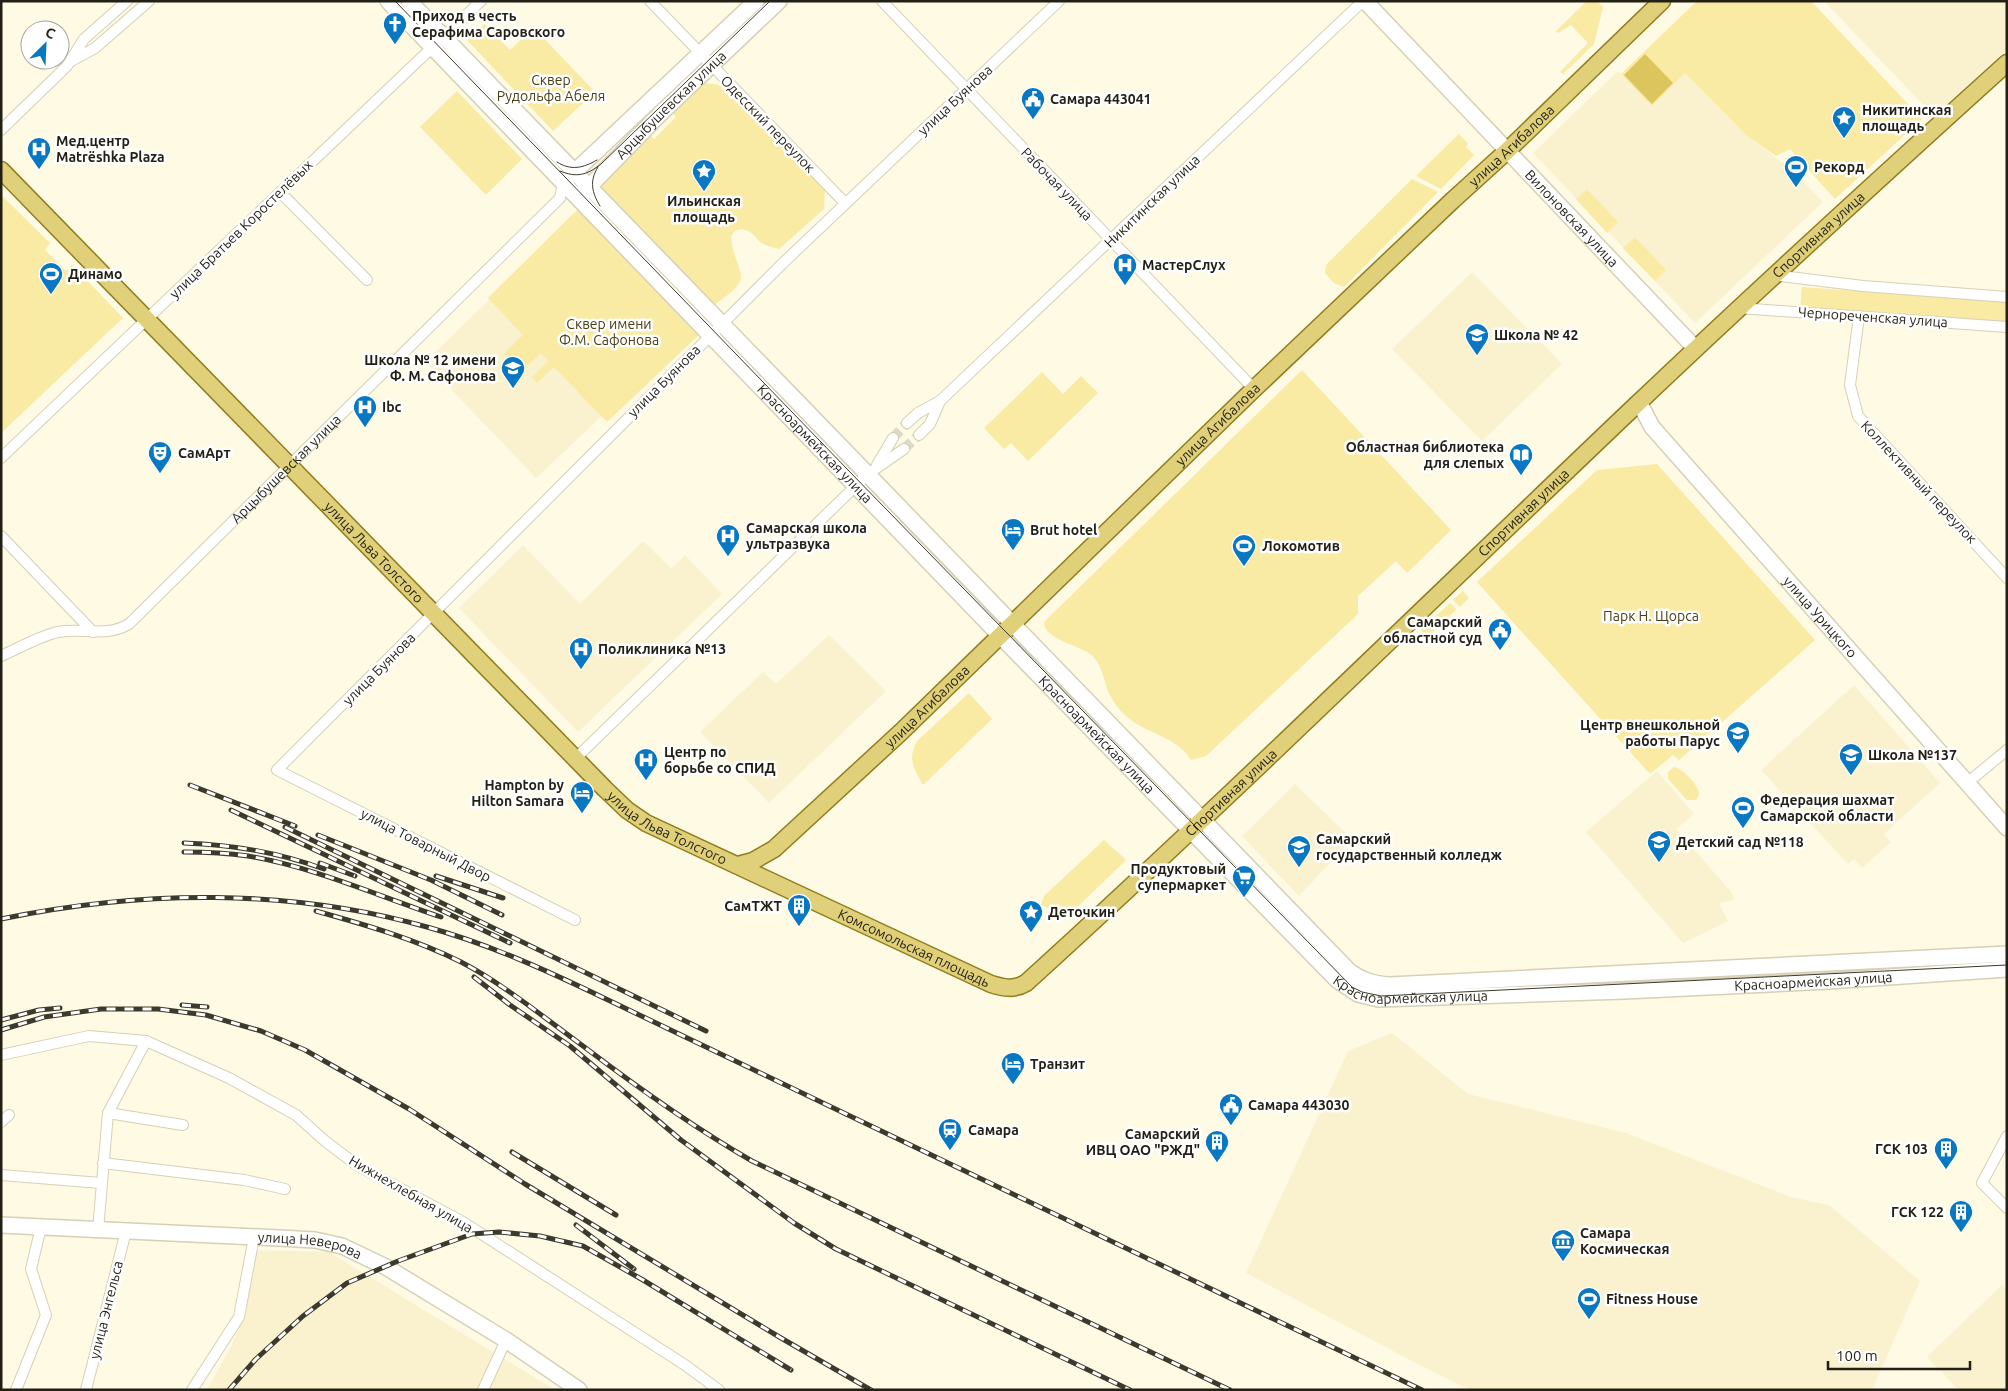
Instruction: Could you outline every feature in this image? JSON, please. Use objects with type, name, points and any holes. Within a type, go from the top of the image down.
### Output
[{"type":"main road","name":"Красноармейская улица","points":[[388,1],[438,42],[574,172],[721,323],[871,471],[1337,980],[1358,994],[1368,997],[1398,998],[1635,990],[2007,970]]},
{"type":"main road","name":"Красноармейская улица","points":[[409,1],[438,42],[563,183],[1000,635],[1350,972],[1370,983],[1390,985],[2007,954]]},
{"type":"main road","name":"Арцыбушевская улица","points":[[563,183],[756,1]]},
{"type":"main road","name":"Арцыбушевская улица","points":[[577,198],[661,113],[778,1]]},
{"type":"main road","name":"Вилоновская улица","points":[[1364,1],[1696,349]]},
{"type":"main road","name":"улица Агибалова","points":[[738,865],[753,862],[774,849],[889,743],[1254,389],[1507,151],[1662,1]]},
{"type":"main road","name":"Спортивная улица","points":[[1044,967],[1238,787],[1738,308],[2007,63]]},
{"type":"main road","name":"улица Льва Толстого","points":[[1,170],[604,789],[637,817],[780,886]]},
{"type":"main road","name":"улица Урицкого","points":[[1639,402],[1652,427],[2007,828]]},
{"type":"main road","points":[[774,849],[768,859],[768,865],[774,880],[780,886]]},
{"type":"main road","name":"Комсомольская площадь","points":[[780,886],[996,985],[1011,988],[1019,987],[1044,967]]},
{"type":"main road","name":"улица Неверова","points":[[1,1225],[315,1240],[342,1246],[386,1267],[506,1340],[579,1390]]},
{"type":"street","points":[[73,60],[84,39],[126,1]]},
{"type":"street","points":[[1,130],[73,60],[95,48],[149,1]]},
{"type":"street","name":"улица Братьев Коростелёвых","points":[[1,458],[480,1]]},
{"type":"street","name":"Одесский переулок","points":[[650,1],[845,203]]},
{"type":"street","name":"Рабочая улица","points":[[882,1],[1254,389]]},
{"type":"street","name":"улица Буянова","points":[[277,770],[721,323],[1059,1]]},
{"type":"street","name":"Никитинская улица","points":[[907,423],[918,413],[940,401],[1364,1]]},
{"type":"street","points":[[563,183],[560,198],[577,198]]},
{"type":"street","points":[[280,192],[367,280]]},
{"type":"street","name":"Арцыбушевская улица","points":[[1,656],[56,632],[119,630],[129,624],[560,198]]},
{"type":"street","points":[[1774,275],[1863,286],[2007,297]]},
{"type":"street","name":"Чернореченская улица","points":[[1738,308],[2007,327]]},
{"type":"street","name":"Коллективный переулок","points":[[1858,316],[1850,385],[1858,416],[2007,578]]},
{"type":"street","name":"Никитинская улица","points":[[919,435],[930,424],[940,401]]},
{"type":"street","points":[[871,471],[893,438]]},
{"type":"street","points":[[576,759],[871,471],[904,449]]},
{"type":"street","points":[[1,536],[92,632]]},
{"type":"street","points":[[1967,783],[2007,750]]},
{"type":"street","name":"улица Товарный Двор","points":[[277,770],[575,920]]},
{"type":"street","name":"Нижнехлебная улица","points":[[1,1055],[89,1036],[146,1041],[229,1078],[296,1115],[325,1141],[358,1166],[469,1226],[685,1365],[718,1390]]},
{"type":"street","points":[[98,1230],[108,1113],[146,1041]]},
{"type":"street","points":[[108,1113],[183,1125]]},
{"type":"street","points":[[1,1122],[9,1114]]},
{"type":"street","points":[[2007,1136],[1982,1183],[2007,1208]]},
{"type":"street","points":[[103,1163],[244,1180],[285,1189]]},
{"type":"street","points":[[1,1176],[102,1183]]},
{"type":"street","points":[[16,1390],[46,1315],[31,1270],[41,1227]]},
{"type":"street","name":"улица Энгельса","points":[[86,1390],[126,1231]]},
{"type":"street","points":[[192,1390],[239,1317],[254,1238]]},
{"type":"street","points":[[483,1390],[506,1340]]},
{"type":"shaded area","points":[[1824,1],[2007,1],[2007,49],[1934,116]]},
{"type":"shaded area","points":[[1645,54],[1673,83],[1652,104],[1624,75]]},
{"type":"shaded area","points":[[1618,71],[1652,106],[1685,73],[1747,136],[1793,171],[1823,202],[1695,323],[1533,153]]},
{"type":"shaded area","name":"Школа № 42","points":[[1472,272],[1562,364],[1482,441],[1392,349]]},
{"type":"shaded area","name":"Школа № 12 имени Ф. М. Сафонова","points":[[490,299],[602,416],[536,478],[425,362]]},
{"type":"shaded area","name":"Поликлиника №13","points":[[643,541],[671,569],[685,555],[722,594],[578,732],[459,608],[523,545],[580,604]]},
{"type":"shaded area","points":[[829,635],[886,691],[769,803],[700,732],[763,672],[776,684]]},
{"type":"shaded area","name":"Школа №137","points":[[1854,685],[1940,783],[1884,834],[1891,842],[1862,868],[1854,859],[1848,864],[1761,770]]},
{"type":"shaded area","name":"Детский сад №118","points":[[1657,771],[1694,814],[1676,829],[1732,893],[1734,900],[1719,903],[1728,921],[1683,943],[1586,832]]},
{"type":"shaded area","name":"Самарский государственный колледж","points":[[1295,784],[1352,839],[1299,896],[1242,836]]},
{"type":"shaded area","points":[[1392,1033],[1468,1094],[1626,1133],[1791,1197],[1829,1205],[1920,1281],[1872,1390],[1470,1390],[1246,1273],[1348,1051]]},
{"type":"shaded area","points":[[254,1250],[329,1252],[555,1390],[207,1390],[231,1346],[243,1319]]},
{"type":"shaded area","points":[[2002,1285],[2007,1290],[2007,1390],[1959,1390],[1927,1357]]},
{"type":"green space","points":[[1587,1],[1597,1],[1603,7],[1594,44],[1563,74],[1560,72],[1588,43],[1571,25],[1558,33],[1556,31]]},
{"type":"green space","name":"Никитинская площадь","points":[[1697,1],[1811,1],[1922,119],[1835,199],[1790,149],[1776,156],[1747,136],[1685,73],[1652,106],[1621,74]]},
{"type":"green space","name":"Сквер Рудольфа Абеля","points":[[485,24],[510,50],[534,28],[595,92],[553,131],[467,40]]},
{"type":"green space","name":"Ильинская площадь","points":[[699,82],[719,85],[825,190],[824,209],[779,249],[760,242],[752,233],[745,230],[737,230],[732,234],[733,249],[741,273],[740,282],[714,305],[602,191],[604,175],[648,133],[654,139],[676,117],[670,110]]},
{"type":"green space","points":[[457,91],[522,159],[486,195],[420,127]]},
{"type":"green space","points":[[1459,134],[1468,144],[1466,147],[1474,155],[1441,189],[1416,176]]},
{"type":"green space","points":[[1412,179],[1438,192],[1344,287],[1334,283],[1325,273],[1326,265]]},
{"type":"green space","points":[[1587,189],[1618,222],[1607,233],[1576,199]]},
{"type":"green space","name":"Динамо","points":[[1,195],[50,243],[45,250],[66,271],[72,265],[123,318],[1,433]]},
{"type":"green space","name":"Cквер имени Ф.М. Сафонова","points":[[578,209],[701,333],[607,422],[554,367],[537,383],[532,377],[548,361],[541,353],[521,372],[504,354],[523,335],[488,298]]},
{"type":"green space","points":[[1635,237],[1666,270],[1655,281],[1623,248]]},
{"type":"green space","points":[[1802,287],[2007,302],[2007,323],[1800,309]]},
{"type":"green space","name":"Локомотив","points":[[1302,370],[1451,530],[1407,573],[1396,561],[1358,596],[1358,614],[1206,756],[1191,760],[1177,745],[1141,727],[1122,713],[1107,688],[1097,661],[1084,650],[1055,637],[1045,628],[1044,622]]},
{"type":"green space","points":[[1042,372],[1063,394],[1081,376],[1098,393],[1028,461],[1011,443],[1004,449],[984,428]]},
{"type":"green space","name":"Парк Н. Щорса","points":[[1657,464],[1815,640],[1679,760],[1673,755],[1650,774],[1477,582],[1597,470]]},
{"type":"green space","points":[[1463,591],[1469,598],[1460,607],[1453,600]]},
{"type":"green space","points":[[1450,603],[1456,609],[1455,611],[1430,635],[1425,635],[1421,630]]},
{"type":"green space","points":[[969,693],[992,719],[923,785],[912,759],[917,741]]},
{"type":"green space","points":[[1674,767],[1682,771],[1693,782],[1699,795],[1696,800],[1687,800],[1668,779],[1668,772]]},
{"type":"green space","points":[[1104,840],[1126,860],[1071,913],[1066,915],[1041,905],[1044,896]]},
{"type":"tunnel","points":[[893,438],[907,423]]},
{"type":"tunnel","points":[[904,449],[919,435]]},
{"type":"tram line","points":[[395,1],[848,470],[1352,987],[1362,992],[1381,996],[2007,965]]},
{"type":"tram line","points":[[560,171],[577,175],[591,171],[601,164],[770,1]]},
{"type":"tram line","points":[[557,162],[567,167],[577,167],[597,160]]},
{"type":"tram line","points":[[598,167],[593,177],[593,187],[600,206]]},
{"type":"railway","points":[[190,785],[295,826]]},
{"type":"railway","points":[[231,810],[510,943]]},
{"type":"railway","points":[[285,827],[706,1031]]},
{"type":"railway","points":[[318,835],[431,880],[502,915]]},
{"type":"railway","points":[[184,843],[255,850],[324,869]]},
{"type":"railway","points":[[184,852],[248,856],[297,867],[441,917]]},
{"type":"railway","points":[[320,863],[355,876]]},
{"type":"railway","points":[[436,876],[503,898]]},
{"type":"railway","points":[[1,919],[54,909],[161,899],[215,898],[268,900],[322,905],[375,914],[473,941],[540,968],[1422,1390]]},
{"type":"railway","points":[[316,911],[408,939],[461,962],[508,991],[666,1106],[752,1161],[1230,1390]]},
{"type":"railway","points":[[474,977],[510,1005],[570,1046],[681,1140],[794,1223],[836,1249],[1130,1390]]},
{"type":"railway","points":[[182,1005],[207,1007]]},
{"type":"railway","points":[[1,1020],[39,1010],[60,1008]]},
{"type":"railway","points":[[1,1030],[44,1017],[101,1009],[158,1009],[206,1015],[261,1031],[305,1050],[409,1109],[525,1184],[871,1390]]},
{"type":"railway","points":[[512,1152],[616,1215]]},
{"type":"railway","points":[[576,1225],[634,1269]]},
{"type":"railway","points":[[229,1390],[256,1359],[303,1316],[347,1283],[398,1261],[472,1234],[499,1232],[540,1236],[583,1246],[643,1280],[791,1370]]},
{"type":"place","name":"Приход в честь Серафима Саровского","points":[[395,45]]},
{"type":"place","name":"Самара 443041","points":[[1033,120]]},
{"type":"place","name":"Никитинская площадь","points":[[1844,139]]},
{"type":"place","name":"Мед.центр Matrёshka Plaza","points":[[39,170]]},
{"type":"place","name":"Рекорд","points":[[1796,188]]},
{"type":"place","name":"Ильинская площадь","points":[[704,192]]},
{"type":"place","name":"МастерСлух","points":[[1125,286]]},
{"type":"place","name":"Динамо","points":[[51,295]]},
{"type":"place","name":"Школа № 42","points":[[1477,356]]},
{"type":"place","name":"Школа № 12 имени Ф. М. Сафонова","points":[[513,389]]},
{"type":"place","name":"Ibc","points":[[365,428]]},
{"type":"place","name":"СамАрт","points":[[160,474]]},
{"type":"place","name":"Областная библиотека для слепых","points":[[1521,476]]},
{"type":"place","name":"Brut hotel","points":[[1013,551]]},
{"type":"place","name":"Самарская школа ультразвука","points":[[728,557]]},
{"type":"place","name":"Локомотив","points":[[1244,567]]},
{"type":"place","name":"Самарский областной суд","points":[[1500,651]]},
{"type":"place","name":"Поликлиника №13","points":[[581,670]]},
{"type":"place","name":"Центр внешкольной работы Парус","points":[[1738,754]]},
{"type":"place","name":"Школа №137","points":[[1851,776]]},
{"type":"place","name":"Центр по борьбе со СПИД","points":[[646,781]]},
{"type":"place","name":"Hampton by Hilton Samara","points":[[582,814]]},
{"type":"place","name":"Федерация шахмат Самарской области","points":[[1743,829]]},
{"type":"place","name":"Детский сад №118","points":[[1659,863]]},
{"type":"place","name":"Самарский государственный колледж","points":[[1299,868]]},
{"type":"place","name":"Продуктовый супермаркет","points":[[1244,898]]},
{"type":"place","name":"СамТЖТ","points":[[799,927]]},
{"type":"place","name":"Деточкин","points":[[1031,933]]},
{"type":"place","name":"Транзит","points":[[1013,1085]]},
{"type":"place","name":"Самара 443030","points":[[1231,1126]]},
{"type":"place","name":"Самара","points":[[950,1151]]},
{"type":"place","name":"Самарский ИВЦ ОАО \"РЖД\"","points":[[1217,1163]]},
{"type":"place","name":"ГСК 103","points":[[1946,1170]]},
{"type":"place","name":"ГСК 122","points":[[1961,1233]]},
{"type":"place","name":"Самара Космическая","points":[[1563,1262]]},
{"type":"place","name":"Fitness House","points":[[1589,1320]]}]
